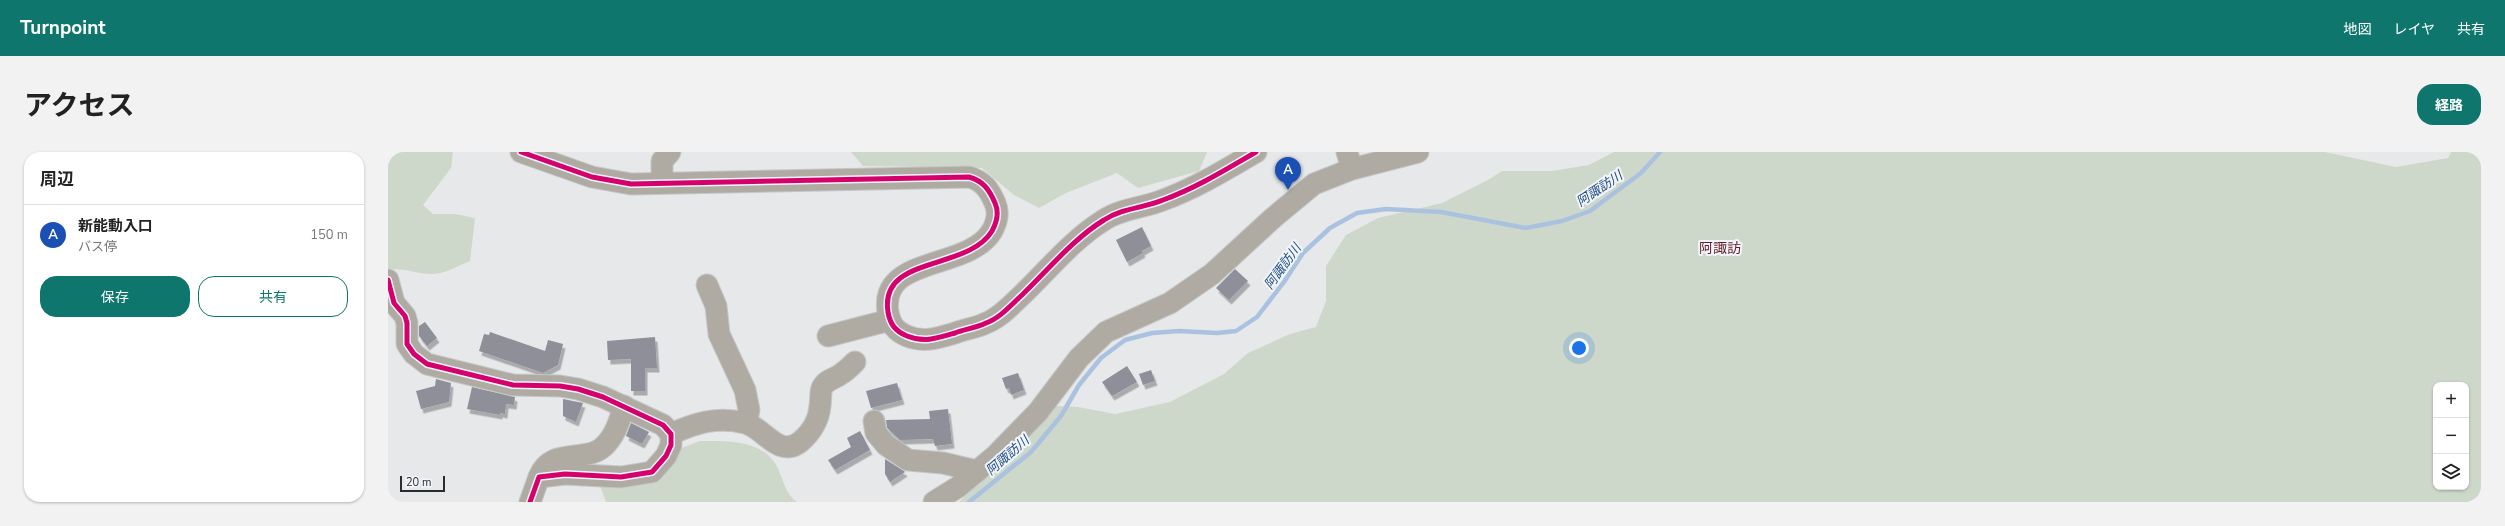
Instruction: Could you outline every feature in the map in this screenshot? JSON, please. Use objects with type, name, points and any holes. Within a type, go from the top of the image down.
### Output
[{"type":"street","points":[[520,152],[612,182],[631,184],[662,182],[968,177],[980,180],[989,191],[997,206],[997,218],[987,239],[965,253],[908,272],[895,280],[888,292],[890,320],[896,330],[922,341],[987,323],[1006,310],[1086,233],[1105,219],[1132,208],[1154,204],[1188,191],[1256,152]]},
{"type":"street","points":[[662,182],[662,161],[670,152]]},
{"type":"street","points":[[934,502],[958,487],[977,471],[1038,412],[1079,358],[1106,332],[1170,303],[1212,274],[1272,218],[1314,184],[1350,161],[1418,152]]},
{"type":"street","points":[[388,280],[391,305],[405,316],[407,344],[414,354],[427,364],[513,385],[560,386],[578,389],[624,406],[663,424],[671,434],[671,445],[666,456],[652,472],[621,477],[565,474],[539,477]]},
{"type":"street","points":[[707,285],[716,306],[719,334],[746,390],[749,410],[746,423]]},
{"type":"street","points":[[828,336],[890,320]]},
{"type":"street","points":[[671,434],[696,423],[715,420],[746,423],[782,447],[799,444],[815,425],[820,408],[822,388],[829,379],[841,375],[855,362]]},
{"type":"street","points":[[530,502],[543,466],[555,460],[597,451],[607,444],[617,426],[624,406]]},
{"type":"street","points":[[874,421],[876,434],[908,460],[943,463],[977,471]]},
{"type":"green space","points":[[388,152],[453,152],[451,168],[423,205],[433,214],[455,214],[475,218],[470,261],[448,271],[435,274],[394,269],[388,270]]},
{"type":"green space","points":[[851,152],[1207,152],[1199,171],[1138,188],[1117,173],[1066,193],[1039,208],[1014,195],[982,168],[863,166]]},
{"type":"green space","points":[[1614,152],[2325,152],[2396,167],[2448,158],[2451,152],[2481,152],[2481,502],[959,502],[1055,406],[1078,407],[1115,414],[1170,402],[1224,374],[1248,353],[1290,334],[1316,327],[1326,301],[1326,266],[1346,235],[1378,218],[1442,203],[1488,180],[1502,171],[1552,171],[1589,165]]},
{"type":"green space","points":[[700,441],[734,442],[756,447],[773,461],[790,496],[797,502],[606,502],[598,480]]},
{"type":"building","points":[[1142,227],[1151,246],[1142,251],[1143,253],[1127,262],[1116,240]]},
{"type":"building","points":[[1235,269],[1248,281],[1229,300],[1216,288]]},
{"type":"building","points":[[425,322],[437,338],[427,346],[419,336],[419,326]]},
{"type":"building","points":[[490,332],[545,351],[548,340],[563,344],[558,365],[543,373],[479,351],[484,334],[489,335]]},
{"type":"building","points":[[655,337],[657,368],[645,368],[645,391],[631,391],[631,359],[608,360],[607,341]]},
{"type":"building","points":[[1127,366],[1137,382],[1112,396],[1102,382]]},
{"type":"building","points":[[1151,370],[1155,381],[1143,385],[1139,374]]},
{"type":"building","points":[[1018,373],[1024,390],[1011,395],[1009,388],[1006,389],[1002,378]]},
{"type":"building","points":[[436,379],[451,383],[449,402],[421,409],[416,391],[435,386]]},
{"type":"building","points":[[897,383],[902,400],[871,408],[866,391]]},
{"type":"building","points":[[472,387],[515,397],[514,405],[506,404],[505,414],[500,413],[500,415],[467,409]]},
{"type":"building","points":[[563,399],[583,403],[576,422],[563,416]]},
{"type":"building","points":[[948,409],[952,444],[935,446],[933,439],[900,440],[887,428],[886,420],[930,419],[929,411]]},
{"type":"building","points":[[631,423],[649,432],[642,444],[626,436]]},
{"type":"building","points":[[860,431],[870,450],[835,470],[828,460],[851,447],[847,438]]},
{"type":"building","points":[[885,459],[905,472],[890,482],[885,474]]},
{"type":"waterway","name":"阿諏訪川","points":[[969,502],[1031,452],[1061,416],[1079,385],[1101,358],[1125,340],[1152,333],[1179,331],[1217,333],[1236,331],[1257,317],[1284,282],[1303,253],[1330,228],[1357,213],[1386,209],[1441,212],[1526,228],[1562,221],[1590,211],[1641,173],[1660,152]]},
{"type":"cycle path","points":[[521,152],[592,177],[631,184],[969,177],[974,179],[982,183],[988,190],[996,206],[997,217],[992,231],[980,244],[964,253],[911,272],[897,281],[889,294],[888,312],[894,327],[899,332],[907,336],[919,339],[943,337],[991,321],[1001,315],[1071,245],[1104,220],[1118,213],[1156,203],[1187,190],[1256,152]]},
{"type":"cycle path","points":[[388,280],[394,303],[405,316],[407,323],[407,344],[414,354],[427,364],[513,385],[560,386],[578,389],[603,397],[663,425],[671,434],[671,445],[666,456],[652,472],[621,477],[565,474],[539,477],[530,502]]},
{"type":"place","name":"新能動入口","points":[[1288,190]]},
{"type":"district","name":"阿諏訪","points":[[1720,248]]}]
